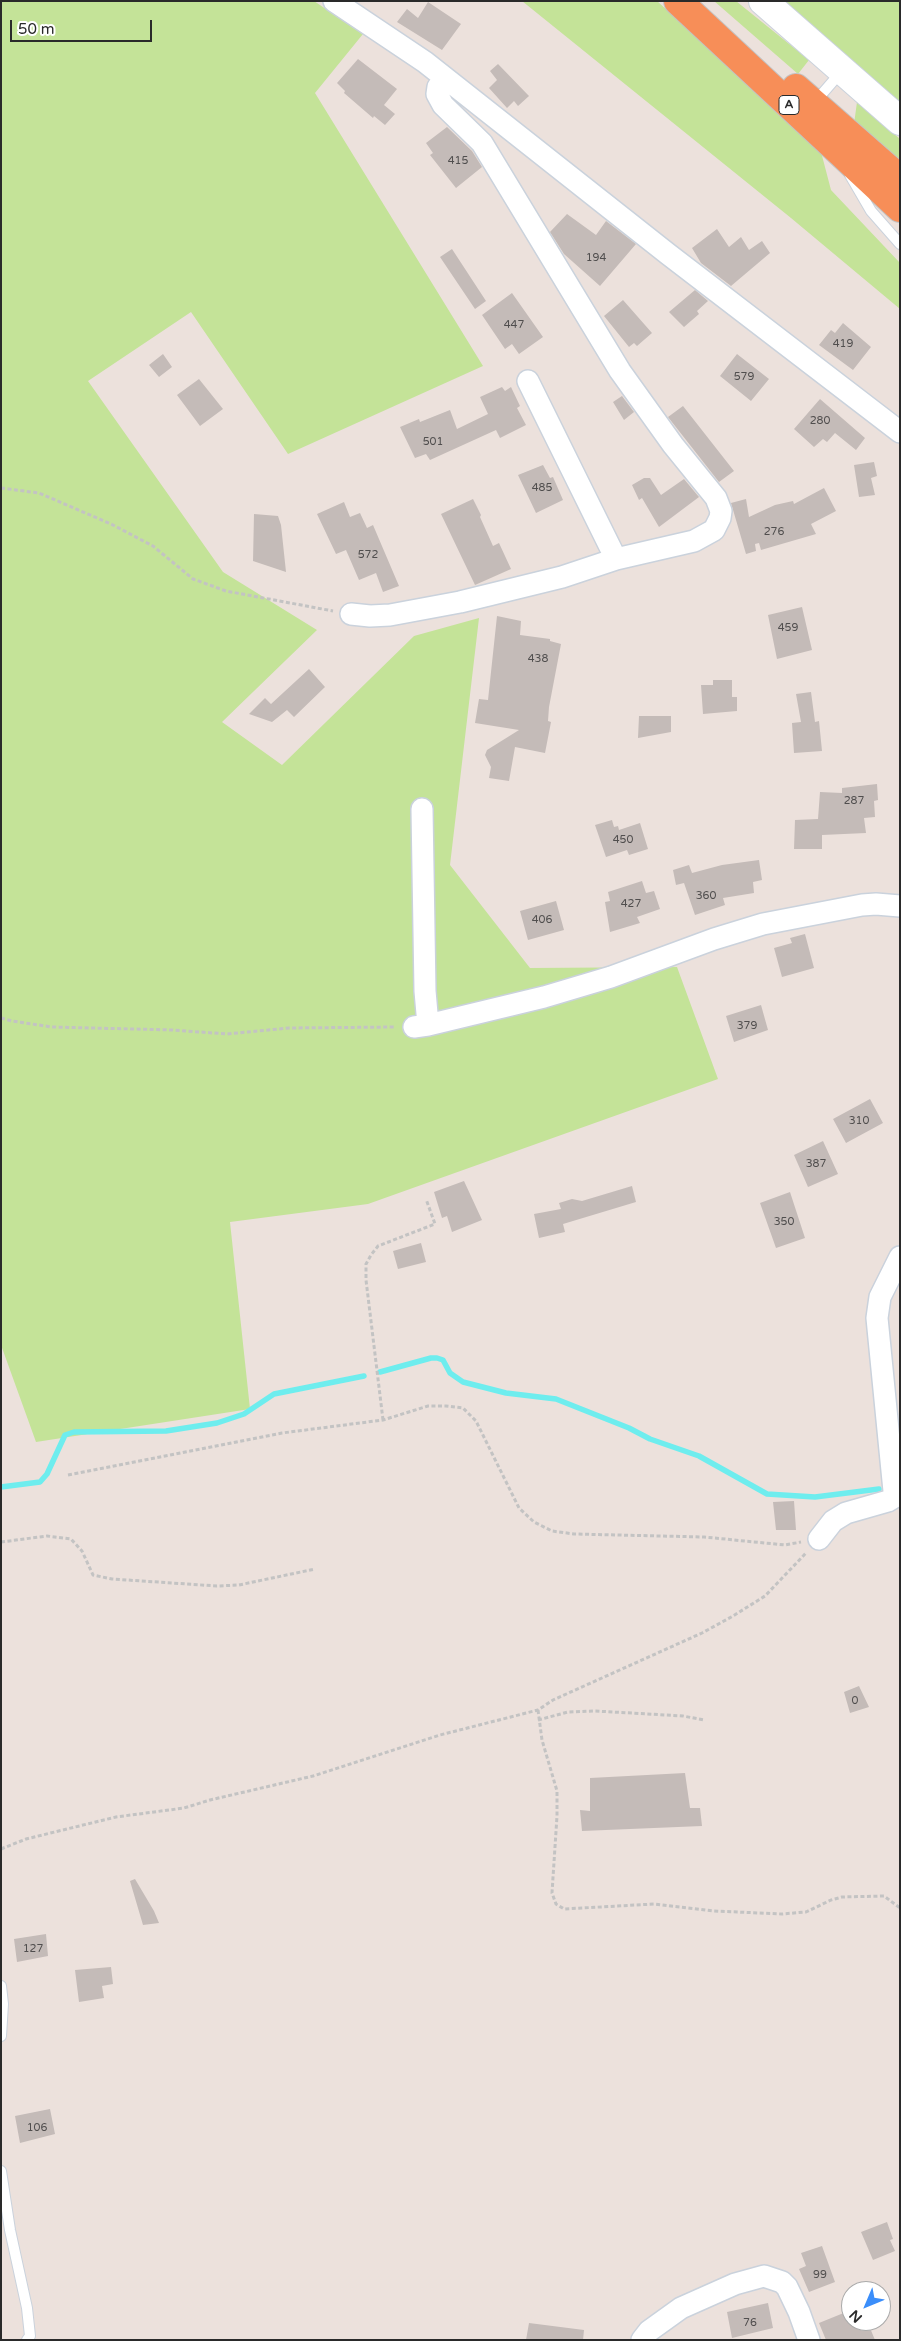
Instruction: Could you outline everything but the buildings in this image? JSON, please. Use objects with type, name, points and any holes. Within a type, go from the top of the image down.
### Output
[{"type":"highway","name":"A","points":[[678,1],[900,208]]},
{"type":"highway","points":[[696,1],[900,178]]},
{"type":"main road","points":[[763,1],[900,121]]},
{"type":"street","points":[[334,1],[418,57],[789,349],[900,432]]},
{"type":"street","points":[[350,614],[390,615],[460,602],[562,577],[616,559],[673,546],[707,535],[718,525],[721,511],[716,498],[668,439],[620,371],[482,143],[443,105],[437,94],[438,87],[445,78]]},
{"type":"street","points":[[528,381],[616,559]]},
{"type":"street","points":[[422,809],[425,991],[421,1026],[544,997],[611,977],[714,939],[764,924],[862,905],[900,906]]},
{"type":"street","points":[[819,1539],[833,1521],[846,1513],[896,1497],[877,1318],[880,1296],[900,1257]]},
{"type":"street","points":[[642,2340],[649,2331],[681,2308],[735,2284],[764,2276],[782,2282],[786,2287],[799,2312],[809,2340]]},
{"type":"lane","points":[[814,103],[842,71]]},
{"type":"lane","points":[[834,148],[871,210],[900,244]]},
{"type":"lane","points":[[1,1986],[3,2004],[1,2036]]},
{"type":"lane","points":[[1,2171],[10,2230],[27,2308],[30,2336],[27,2340]]},
{"type":"path","points":[[1,488],[39,493],[111,524],[153,546],[194,579],[272,600],[350,614]]},
{"type":"path","points":[[1,1018],[52,1027],[173,1030],[227,1034],[289,1028],[421,1026]]},
{"type":"path","points":[[383,1420],[366,1280],[366,1264],[378,1246],[435,1224],[426,1199]]},
{"type":"path","points":[[68,1475],[264,1436],[383,1420],[428,1406],[463,1408],[476,1420],[519,1508],[534,1522],[552,1531],[574,1534],[704,1537],[784,1545],[819,1539]]},
{"type":"path","points":[[1,1542],[47,1536],[71,1539],[82,1551],[93,1575],[112,1579],[217,1586],[239,1585],[315,1568]]},
{"type":"path","points":[[1,1849],[26,1839],[107,1818],[184,1808],[210,1800],[313,1776],[440,1735],[538,1710],[553,1700],[702,1633],[733,1616],[765,1596],[819,1539]]},
{"type":"path","points":[[538,1710],[542,1740],[557,1790],[558,1816],[552,1893],[556,1904],[564,1909],[654,1904],[714,1911],[782,1914],[806,1912],[831,1900],[842,1898],[884,1896],[900,1908]]},
{"type":"path","points":[[538,1720],[568,1712],[595,1710],[683,1716],[704,1720]]},
{"type":"green space","points":[[1,1],[314,1],[363,34],[315,93],[483,366],[288,454],[191,312],[88,381],[223,572],[317,630],[222,722],[282,765],[414,636],[479,618],[450,865],[530,968],[677,967],[718,1079],[368,1204],[230,1222],[250,1409],[36,1442],[1,1345]]},
{"type":"green space","points":[[522,1],[657,1],[820,148],[831,190],[900,263],[900,309],[791,218]]},
{"type":"green space","points":[[714,1],[736,1],[809,60],[798,74]]},
{"type":"green space","points":[[778,1],[900,1],[900,106]]},
{"type":"green space","points":[[857,102],[900,139],[900,165],[854,124]]},
{"type":"waterway","points":[[380,1372],[437,1358],[443,1360],[450,1373],[463,1382],[506,1393],[556,1399],[629,1428],[650,1439],[699,1456],[767,1494],[815,1497],[879,1489]]},
{"type":"waterway","points":[[1,1487],[40,1482],[47,1474],[65,1435],[74,1432],[166,1431],[217,1423],[244,1414],[274,1394],[364,1376]]}]
